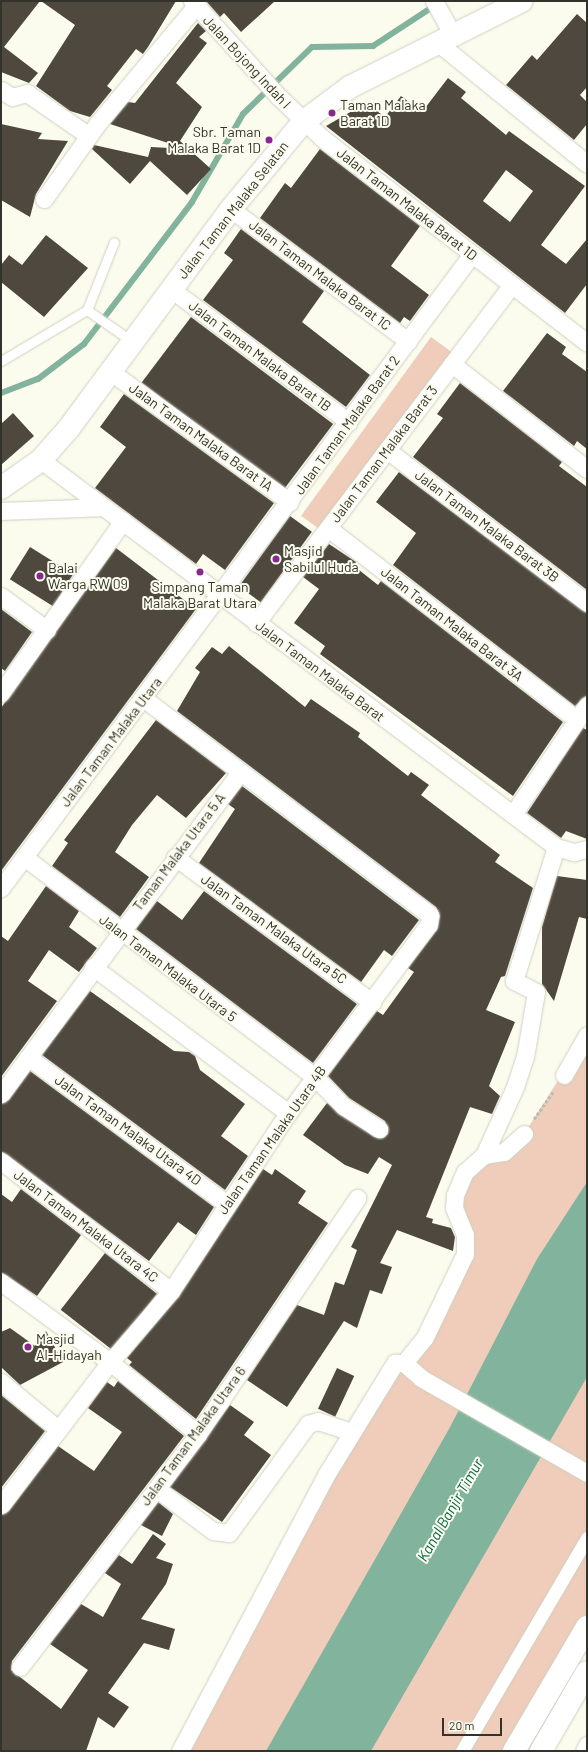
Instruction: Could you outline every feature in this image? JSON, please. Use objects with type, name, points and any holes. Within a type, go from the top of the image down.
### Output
[{"type":"street","points":[[434,1],[444,31],[587,164]]},
{"type":"street","name":"Jalan Taman Malaka Selatan","points":[[1,488],[41,460],[111,372],[124,337],[171,289],[231,209],[304,122],[350,87],[444,31],[522,1]]},
{"type":"street","points":[[44,199],[89,136],[194,4]]},
{"type":"street","name":"Jalan Bojong Indah I","points":[[194,4],[257,74],[304,122]]},
{"type":"street","points":[[1,90],[12,97],[27,93],[89,136]]},
{"type":"street","name":"Jalan Taman Malaka Barat 1D","points":[[304,122],[512,286],[587,343]]},
{"type":"street","name":"Jalan Taman Malaka Barat 1C","points":[[231,209],[408,341]]},
{"type":"street","name":"Jalan Taman Malaka Barat 2","points":[[220,595],[472,254]]},
{"type":"street","name":"Jalan Taman Malaka Barat 3","points":[[256,623],[512,286]]},
{"type":"street","name":"Jalan Taman Malaka Barat 1B","points":[[171,289],[349,422]]},
{"type":"street","points":[[452,364],[587,469]]},
{"type":"street","name":"Jalan Taman Malaka Barat 1A","points":[[111,372],[290,502]]},
{"type":"street","name":"Jalan Taman Malaka Barat 3B","points":[[387,450],[587,603]]},
{"type":"street","name":"Jalan Taman Malaka Barat","points":[[41,460],[556,847],[574,852],[587,849]]},
{"type":"street","points":[[1,511],[104,507]]},
{"type":"street","points":[[1,693],[123,521]]},
{"type":"street","name":"Jalan Taman Malaka Barat 3A","points":[[328,528],[577,720]]},
{"type":"street","name":"Jalan Taman Malaka Utara","points":[[1,888],[220,595]]},
{"type":"street","points":[[1,596],[47,630]]},
{"type":"street","points":[[143,698],[239,773]]},
{"type":"street","points":[[513,814],[587,705]]},
{"type":"street","name":"Taman Malaka Utara 5 A","points":[[1,1094],[119,931],[239,773]]},
{"type":"street","name":"Jalan Taman Malaka Utara 4B","points":[[1,1505],[110,1362],[171,1291],[288,1112],[427,928],[430,915],[239,773]]},
{"type":"street","points":[[404,1363],[425,1337],[465,1254],[465,1235],[454,1208],[455,1195],[465,1172],[484,1155],[516,1087],[525,1057],[536,992],[514,982],[556,847]]},
{"type":"street","name":"Jalan Taman Malaka Utara 5","points":[[24,857],[119,931],[314,1076],[343,1106],[380,1129]]},
{"type":"street","name":"Jalan Taman Malaka Utara 5C","points":[[175,857],[372,1002]]},
{"type":"street","points":[[93,967],[288,1112]]},
{"type":"street","points":[[564,1075],[587,1035]]},
{"type":"street","name":"Jalan Taman Malaka Utara 4D","points":[[28,1057],[227,1204]]},
{"type":"street","points":[[484,1155],[504,1152],[524,1134]]},
{"type":"street","name":"Jalan Taman Malaka Utara 4C","points":[[1,1161],[171,1291]]},
{"type":"street","name":"Jalan Taman Malaka Utara 6","points":[[20,1667],[198,1434],[357,1198]]},
{"type":"street","points":[[1,1282],[110,1362],[198,1434]]},
{"type":"street","points":[[180,1751],[351,1432],[390,1368],[395,1363],[404,1363],[421,1378],[587,1473]]},
{"type":"street","points":[[1,1382],[58,1429]]},
{"type":"street","points":[[156,1489],[213,1531],[229,1532],[308,1424],[318,1421],[351,1432]]},
{"type":"street","points":[[462,1751],[587,1538]]},
{"type":"street","points":[[514,1751],[587,1627]]},
{"type":"street","points":[[541,1751],[587,1672]]},
{"type":"street","points":[[584,1751],[587,1745]]},
{"type":"lane","points":[[1,361],[87,310],[114,242]]},
{"type":"lane","points":[[87,310],[124,337]]},
{"type":"path","points":[[524,1134],[564,1075]]},
{"type":"shaded area","points":[[431,337],[457,356],[327,535],[301,516]]},
{"type":"shaded area","points":[[587,1035],[587,1627],[514,1751],[181,1751],[326,1475],[404,1363],[465,1254],[454,1208],[465,1172],[524,1134]]},
{"type":"water","name":"Kanal Banjir Timur","points":[[587,1182],[587,1377],[371,1751],[266,1751],[449,1429],[537,1259]]},
{"type":"building","points":[[1,1],[40,1],[4,47],[38,73],[29,83],[1,72]]},
{"type":"building","points":[[41,1],[176,1],[143,54],[136,49],[107,86],[112,90],[90,117],[70,111],[36,86],[75,25]]},
{"type":"building","points":[[206,1],[275,1],[241,32],[224,13],[220,17]]},
{"type":"building","points":[[577,14],[587,23],[587,87],[580,95],[587,102],[587,124],[574,140],[506,85],[532,55],[537,60]]},
{"type":"building","points":[[198,23],[206,31],[199,37],[207,43],[176,83],[202,107],[180,141],[211,169],[187,195],[150,161],[130,184],[92,149],[94,145],[148,157],[151,147],[170,148],[171,144],[110,124],[128,102],[135,103]]},
{"type":"building","points":[[448,78],[466,92],[461,98],[506,135],[509,131],[585,186],[541,245],[566,264],[587,239],[587,284],[565,313],[326,126],[366,103],[385,117],[401,96],[422,112]],"holes":[[[506,170],[533,191],[510,222],[483,201]]]},
{"type":"building","points":[[1,124],[42,133],[38,139],[68,141],[36,194],[30,217],[1,200]]},
{"type":"building","points":[[320,149],[420,226],[391,266],[429,295],[410,321],[404,317],[400,323],[260,218],[285,183],[291,188]]},
{"type":"building","points":[[241,229],[324,291],[302,322],[370,375],[346,407],[203,300],[233,260],[224,253]]},
{"type":"building","points":[[46,235],[88,268],[44,317],[1,282],[1,265],[9,255],[22,265]]},
{"type":"building","points":[[191,317],[333,424],[284,490],[142,382]]},
{"type":"building","points":[[547,333],[566,347],[562,354],[587,372],[587,449],[577,441],[574,446],[503,391]]},
{"type":"building","points":[[460,383],[562,462],[559,466],[587,487],[587,590],[413,457],[443,418],[437,414]]},
{"type":"building","points":[[124,394],[274,503],[225,570],[203,554],[196,564],[95,488],[126,447],[100,427]]},
{"type":"building","points":[[13,413],[34,436],[1,465],[1,424]]},
{"type":"building","points":[[399,472],[587,613],[587,695],[575,706],[393,565],[416,533],[376,502]]},
{"type":"building","name":"Masjid Sabilul Huda","points":[[290,516],[312,532],[261,602],[239,586]]},
{"type":"building","points":[[329,544],[356,562],[354,566],[378,585],[381,581],[563,722],[513,796],[320,654],[325,646],[294,623],[319,589],[303,577]]},
{"type":"building","name":"Balai Warga RW 09","points":[[30,547],[73,574],[53,606],[10,579]]},
{"type":"building","points":[[116,548],[196,609],[1,871],[1,708]]},
{"type":"building","points":[[1,609],[32,632],[5,671],[1,668]]},
{"type":"building","points":[[229,646],[305,707],[311,699],[360,733],[358,737],[408,776],[411,772],[429,785],[421,795],[500,855],[495,862],[533,888],[505,976],[501,977],[486,1010],[515,1022],[489,1086],[500,1096],[492,1114],[470,1107],[426,1217],[433,1219],[432,1223],[451,1228],[455,1237],[453,1251],[397,1230],[380,1263],[392,1267],[382,1294],[370,1290],[357,1328],[344,1321],[287,1407],[247,1380],[297,1305],[324,1315],[335,1282],[344,1285],[357,1250],[351,1247],[392,1165],[379,1157],[368,1174],[345,1165],[303,1135],[327,1103],[374,1137],[383,1138],[388,1134],[385,1121],[349,1098],[328,1076],[377,1011],[383,1015],[414,972],[408,968],[437,930],[440,916],[436,907],[177,711],[200,672],[195,668],[212,647],[222,654]]},
{"type":"building","points":[[156,720],[226,773],[186,818],[157,795],[132,825],[115,852],[149,877],[120,917],[52,866],[68,843],[64,840]]},
{"type":"building","points":[[583,728],[587,730],[587,839],[566,831],[561,838],[527,813]]},
{"type":"building","points":[[242,786],[419,920],[392,956],[384,950],[361,982],[199,863],[235,809],[228,804]]},
{"type":"building","points":[[557,876],[587,880],[587,919],[579,917],[554,1001],[542,984],[542,927]]},
{"type":"building","points":[[46,886],[79,911],[69,927],[97,948],[79,972],[49,950],[28,981],[57,1001],[1,1077],[1,936],[8,941]]},
{"type":"building","points":[[204,891],[357,1004],[313,1063],[136,929],[157,901],[182,920]]},
{"type":"building","points":[[90,991],[174,1051],[189,1052],[195,1056],[200,1070],[245,1104],[221,1136],[248,1156],[225,1190],[42,1055]]},
{"type":"building","points":[[30,1071],[214,1207],[196,1235],[178,1222],[149,1261],[1,1151],[1,1104],[9,1100]]},
{"type":"building","points":[[263,1169],[272,1175],[275,1169],[306,1191],[298,1203],[328,1223],[196,1419],[129,1365],[132,1362],[127,1358],[179,1296]]},
{"type":"building","points":[[21,1189],[81,1235],[37,1296],[1,1272],[1,1194],[12,1202]]},
{"type":"building","points":[[105,1253],[157,1294],[113,1350],[61,1310]]},
{"type":"building","name":"Masjid Al-Hidayah","points":[[10,1328],[35,1346],[46,1331],[63,1362],[20,1385],[1,1367],[1,1332]]},
{"type":"building","points":[[337,1368],[354,1376],[335,1417],[318,1409]]},
{"type":"building","points":[[118,1381],[184,1436],[12,1661],[11,1670],[61,1709],[88,1670],[50,1644],[81,1604],[103,1617],[121,1584],[105,1573],[119,1555],[132,1564],[153,1534],[166,1544],[156,1558],[173,1564],[166,1584],[141,1619],[175,1629],[169,1650],[144,1643],[108,1693],[129,1707],[114,1728],[98,1717],[86,1751],[1,1751],[1,1515],[9,1511],[58,1446],[94,1471],[122,1432],[88,1408],[107,1382],[114,1387]]},
{"type":"building","points":[[1,1395],[45,1431],[1,1488]]},
{"type":"building","points":[[230,1405],[254,1422],[244,1435],[271,1455],[222,1522],[170,1487]]},
{"type":"building","points":[[158,1502],[173,1514],[162,1536],[141,1525]]},
{"type":"waterway","points":[[1,393],[38,379],[84,344],[192,202],[243,114],[312,47],[373,46],[434,6]]},
{"type":"place","name":"Taman Malaka Barat 1D","points":[[332,113]]},
{"type":"place","name":"Sbr. Taman Malaka Barat 1D","points":[[269,140]]},
{"type":"place","name":"Masjid Sabilul Huda","points":[[276,559]]},
{"type":"place","name":"Simpang Taman Malaka Barat Utara","points":[[200,572]]},
{"type":"place","name":"Balai Warga RW 09","points":[[40,576]]},
{"type":"place","name":"Masjid Al-Hidayah","points":[[28,1347]]}]
